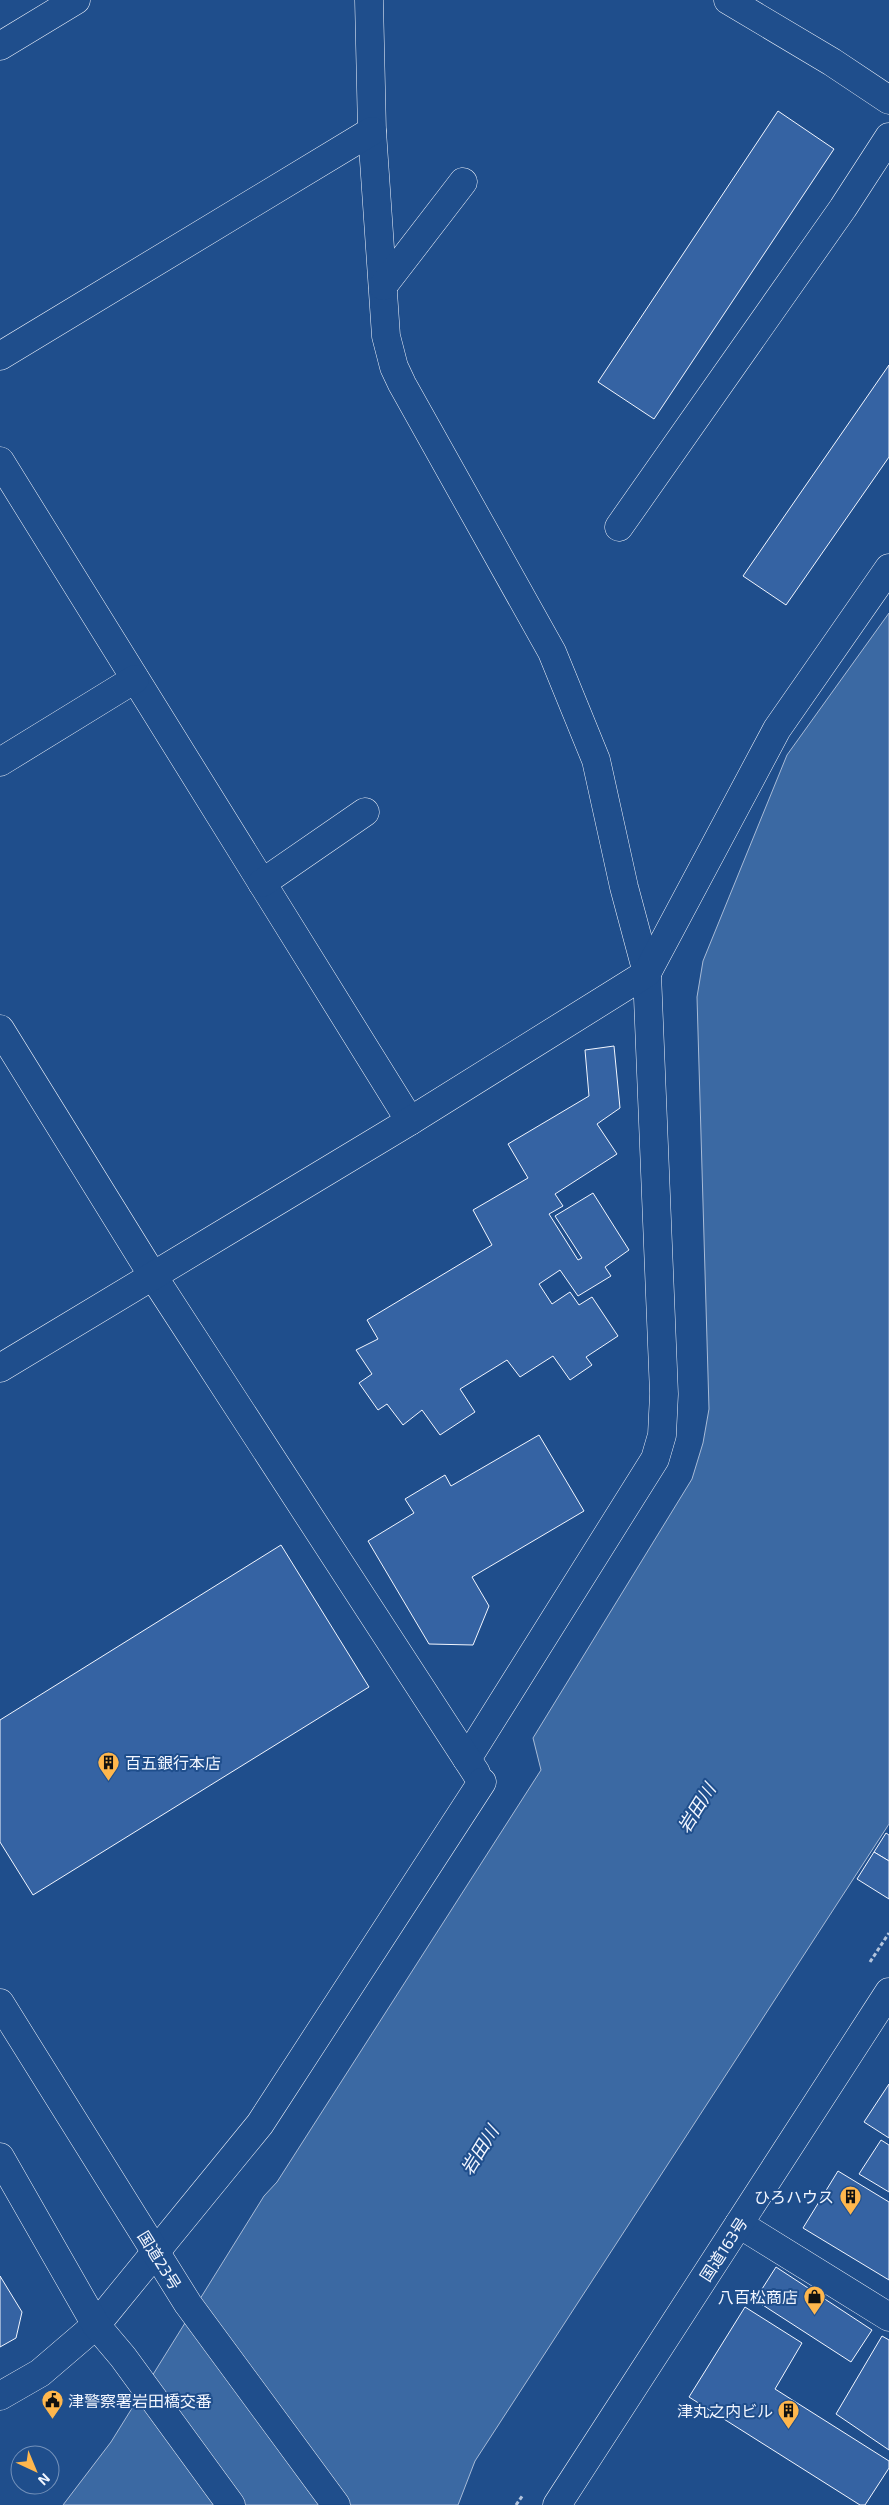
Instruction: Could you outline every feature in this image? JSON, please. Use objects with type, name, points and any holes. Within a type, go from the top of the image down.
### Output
[{"type":"main road","points":[[0,46],[76,0]]},
{"type":"main road","points":[[370,0],[372,131],[386,336],[394,367],[552,652],[596,760],[624,887],[647,974],[664,1394],[662,1435],[655,1458],[467,1759]]},
{"type":"main road","points":[[728,0],[832,62],[889,100]]},
{"type":"main road","points":[[0,356],[372,131]]},
{"type":"main road","points":[[619,527],[837,216],[889,137]]},
{"type":"main road","points":[[383,286],[463,182]]},
{"type":"main road","points":[[0,461],[410,1121]]},
{"type":"main road","points":[[0,1368],[410,1121],[647,974],[777,729],[889,568]]},
{"type":"main road","points":[[0,762],[135,679]]},
{"type":"main road","points":[[262,883],[365,812]]},
{"type":"main road","points":[[0,1029],[153,1276],[482,1782],[260,2124],[96,2325],[40,2373],[0,2396]]},
{"type":"main road","name":"国道163号","points":[[557,2505],[889,1992]]},
{"type":"main road","name":"国道23号","points":[[0,2002],[188,2304],[336,2505]]},
{"type":"main road","points":[[0,2157],[28,2202],[96,2325],[123,2357],[231,2505]]},
{"type":"main road","points":[[739,2224],[889,2317]]},
{"type":"water","name":"岩田川","points":[[889,613],[889,1824],[475,2461],[458,2505],[63,2505],[111,2442],[264,2196],[277,2182],[541,1770],[533,1738],[692,1479],[703,1443],[709,1409],[697,997],[703,961],[787,755]]},
{"type":"building","points":[[778,111],[834,149],[654,419],[598,382]]},
{"type":"building","points":[[889,365],[889,457],[786,605],[743,576]]},
{"type":"building","points":[[614,1046],[620,1108],[597,1124],[617,1154],[555,1194],[563,1206],[549,1214],[578,1260],[582,1258],[555,1216],[593,1193],[629,1250],[605,1267],[611,1276],[578,1296],[560,1270],[539,1284],[552,1304],[570,1292],[579,1305],[592,1297],[618,1336],[586,1357],[592,1365],[570,1380],[553,1356],[520,1377],[507,1360],[460,1389],[475,1412],[440,1435],[422,1410],[403,1425],[387,1404],[378,1410],[359,1383],[372,1374],[356,1350],[378,1339],[367,1320],[492,1245],[473,1210],[528,1178],[508,1144],[589,1096],[585,1050]]},
{"type":"building","points":[[539,1435],[584,1511],[472,1577],[489,1606],[473,1645],[429,1644],[368,1541],[414,1513],[405,1499],[445,1475],[451,1486]]},
{"type":"building","name":"百五銀行本店","points":[[281,1545],[369,1687],[33,1895],[0,1842],[0,1720]]},
{"type":"building","points":[[886,1833],[889,1835],[889,1861],[874,1852]]},
{"type":"building","points":[[874,1852],[889,1861],[889,1899],[857,1879]]},
{"type":"building","points":[[889,2084],[889,2138],[864,2122]]},
{"type":"building","points":[[881,2140],[889,2145],[889,2192],[859,2174]]},
{"type":"building","name":"ひろハウス","points":[[838,2171],[889,2202],[889,2280],[803,2228]]},
{"type":"building","name":"八百松商店","points":[[776,2267],[872,2330],[851,2362],[755,2300]]},
{"type":"building","points":[[0,2276],[22,2312],[16,2338],[0,2347]]},
{"type":"building","name":"津丸之内ビル","points":[[745,2307],[802,2343],[775,2389],[889,2461],[889,2468],[865,2505],[860,2505],[689,2397]]},
{"type":"building","points":[[882,2336],[889,2340],[889,2450],[836,2414]]},
{"type":"place","name":"百五銀行本店","points":[[109,1781]]},
{"type":"place","name":"ひろハウス","points":[[850,2215]]},
{"type":"place","name":"八百松商店","points":[[814,2315]]},
{"type":"place","name":"津警察署岩田橋交番","points":[[52,2419]]},
{"type":"place","name":"津丸之内ビル","points":[[789,2429]]}]
